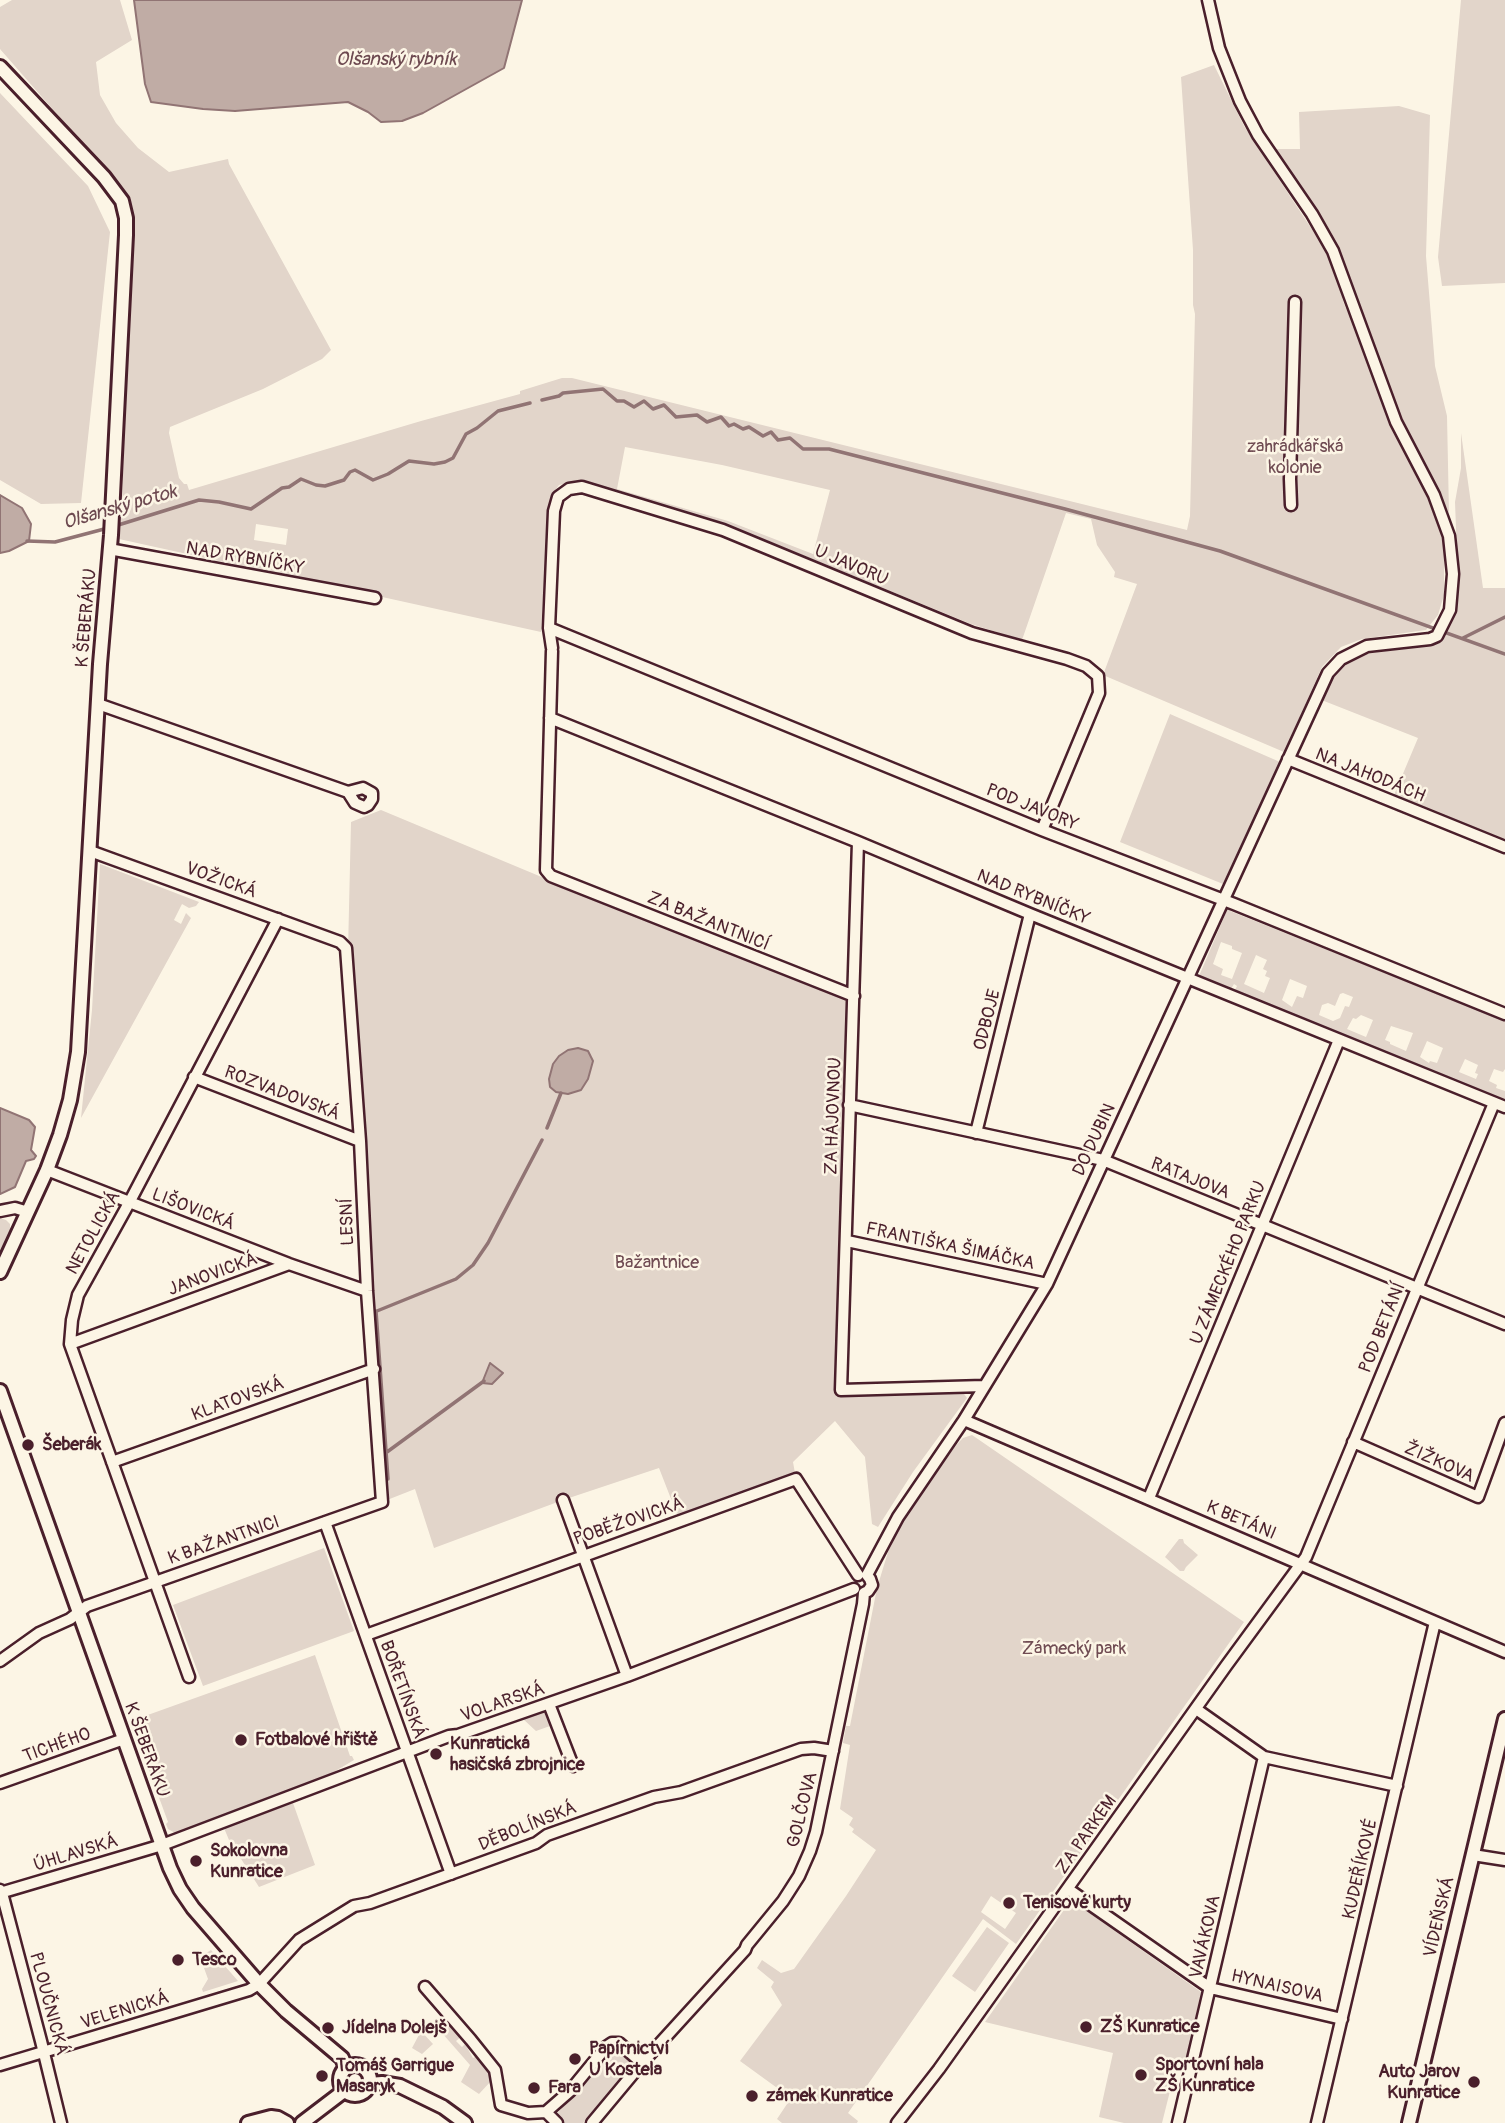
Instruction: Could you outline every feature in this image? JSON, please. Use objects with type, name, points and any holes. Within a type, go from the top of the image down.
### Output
[{"type":"street","points":[[1208,0],[1219,48],[1231,83],[1258,135],[1312,214],[1333,251],[1396,422],[1434,495],[1449,536],[1453,574],[1450,610],[1437,636],[1422,641],[1367,646],[1341,659],[1328,673],[1288,760]]},
{"type":"street","name":"K ŠEBERÁKU","points":[[0,67],[104,177],[122,201],[126,218],[111,530],[76,1072],[66,1114],[47,1170],[0,1272]]},
{"type":"street","points":[[1291,505],[1295,302]]},
{"type":"street","name":"U JAVORU","points":[[551,876],[547,870],[552,649],[549,628],[556,504],[558,497],[569,489],[582,487],[723,530],[972,634],[1086,666],[1098,676],[1099,693],[1042,830]]},
{"type":"street","name":"NAD RYBNÍČKY","points":[[109,549],[375,598]]},
{"type":"street","name":"POD JAVORY","points":[[549,628],[1042,830],[1505,1014]]},
{"type":"street","points":[[98,704],[348,792]]},
{"type":"street","name":"NAD RYBNÍČKY","points":[[550,718],[1505,1107]]},
{"type":"street","name":"NA JAHODÁCH","points":[[1222,900],[1288,760],[1505,847]]},
{"type":"street","name":"ZA HÁJOVNOU","points":[[858,842],[841,1390],[984,1386]]},
{"type":"street","name":"VOŽICKÁ","points":[[90,851],[340,942]]},
{"type":"street","name":"ZA BAŽANTNICÍ","points":[[551,876],[854,996]]},
{"type":"street","name":"DO DUBIN","points":[[964,1420],[1047,1284],[1222,900]]},
{"type":"street","name":"ODBOJE","points":[[976,1133],[1030,914]]},
{"type":"street","name":"NETOLICKÁ","points":[[189,1677],[70,1343],[72,1320],[78,1295],[278,919]]},
{"type":"street","name":"LESNÍ","points":[[340,942],[346,948],[382,1502]]},
{"type":"street","name":"U ZÁMECKÉHO PARKU","points":[[1149,1498],[1339,1040]]},
{"type":"street","name":"ROZVADOVSKÁ","points":[[194,1077],[360,1141]]},
{"type":"street","name":"POD BETÁNÍ","points":[[1300,1564],[1306,1556],[1494,1102]]},
{"type":"street","name":"RATAJOVA","points":[[849,1105],[1103,1160],[1505,1324]]},
{"type":"street","name":"LIŠOVICKÁ","points":[[47,1170],[289,1264]]},
{"type":"street","points":[[0,1211],[15,1208],[28,1212]]},
{"type":"street","name":"FRANTIŠKA ŠIMÁČKA","points":[[847,1241],[1047,1284]]},
{"type":"street","points":[[289,1264],[367,1291]]},
{"type":"street","name":"JANOVICKÁ","points":[[70,1343],[289,1264]]},
{"type":"street","name":"KLATOVSKÁ","points":[[113,1462],[374,1369]]},
{"type":"street","name":"K ŠEBERÁKU","points":[[0,1391],[180,1889],[193,1909],[259,1984],[286,2011],[342,2057],[346,2068]]},
{"type":"street","points":[[862,1575],[870,1579],[872,1585],[868,1591],[859,1591],[853,1580],[862,1575],[964,1420]]},
{"type":"street","name":"K BETÁNI","points":[[964,1420],[1505,1651]]},
{"type":"street","name":"ŽIŽKOVA","points":[[1353,1442],[1478,1497],[1505,1423]]},
{"type":"street","name":"POBĚŽOVICKÁ","points":[[366,1635],[796,1479],[862,1575]]},
{"type":"street","points":[[563,1500],[627,1676]]},
{"type":"street","name":"K BAŽANTNICI","points":[[0,1661],[39,1633],[70,1619],[87,1606],[382,1502]]},
{"type":"street","name":"BOŘETÍNSKÁ","points":[[326,1522],[451,1874]]},
{"type":"street","name":"ZA PARKEM","points":[[897,2123],[933,2078],[1300,1564]]},
{"type":"street","name":"VOLARSKÁ","points":[[162,1845],[449,1736],[550,1704],[859,1591]]},
{"type":"street","name":"GOLČOVA","points":[[592,2123],[642,2063],[745,1950],[799,1876],[816,1832],[863,1604],[859,1591]]},
{"type":"street","name":"KUDEŘÍKOVÉ","points":[[1317,2123],[1435,1622]]},
{"type":"street","points":[[550,1704],[573,1766]]},
{"type":"street","points":[[1196,1709],[1264,1757],[1397,1786]]},
{"type":"street","name":"VÍDEŇSKÁ","points":[[1409,2123],[1505,1719]]},
{"type":"street","name":"TICHÉHO","points":[[0,1783],[124,1739]]},
{"type":"street","name":"DĚBOLÍNSKÁ","points":[[259,1984],[299,1940],[354,1906],[370,1903],[536,1843],[547,1835],[570,1826],[654,1797],[681,1792],[802,1749],[833,1751]]},
{"type":"street","name":"VAVÁKOVA","points":[[1178,2123],[1264,1757]]},
{"type":"street","name":"ÚHLAVSKÁ","points":[[1,1892],[162,1845]]},
{"type":"street","points":[[1473,1855],[1505,1860]]},
{"type":"street","name":"HYNAISOVA","points":[[1068,1889],[1210,1988],[1342,2019]]},
{"type":"street","name":"PLOUČNICKÁ","points":[[1,1892],[61,2123]]},
{"type":"street","name":"VELENICKÁ","points":[[0,2065],[249,1990],[259,1984]]},
{"type":"street","points":[[425,1987],[495,2070],[501,2105],[528,2113],[546,2112],[570,2091],[612,2043],[619,2043],[642,2063]]},
{"type":"street","points":[[355,2065],[368,2073],[369,2084],[359,2095],[351,2095],[344,2091],[340,2076],[346,2068],[355,2065]]},
{"type":"street","points":[[369,2084],[400,2086],[423,2095],[462,2120]]},
{"type":"street","points":[[302,2123],[344,2091]]},
{"type":"street","points":[[546,2112],[557,2123]]},
{"type":"street","points":[[248,2123],[271,2117],[287,2123]]},
{"type":"green space","name":"zahrádkářská kolonie","points":[[12,0],[120,0],[132,40],[96,62],[100,95],[116,123],[138,148],[169,172],[228,159],[331,350],[322,359],[263,389],[170,427],[179,478],[187,484],[189,490],[520,394],[520,391],[562,378],[572,378],[1187,530],[1190,516],[1195,314],[1181,77],[1214,65],[1244,126],[1332,260],[1344,304],[1392,422],[1429,497],[1444,540],[1444,595],[1438,615],[1426,630],[1362,639],[1341,647],[1322,667],[1284,752],[1103,675],[1137,584],[1114,577],[1115,572],[1097,545],[1091,519],[1066,513],[1022,640],[971,624],[724,523],[579,480],[559,485],[551,496],[541,632],[119,539],[131,199],[0,49],[0,7]],"holes":[[[625,447],[722,465],[830,490],[813,554],[728,521],[617,489]],[[256,524],[288,529],[286,545],[254,540]]]},
{"type":"green space","points":[[1461,0],[1505,0],[1505,283],[1442,286],[1438,257]]},
{"type":"green space","points":[[0,93],[88,186],[110,232],[81,503],[41,504],[0,480]]},
{"type":"green space","points":[[1399,106],[1430,115],[1426,256],[1435,366],[1447,416],[1449,513],[1390,393],[1338,252],[1307,197],[1274,149],[1300,149],[1299,112]]},
{"type":"green space","points":[[1461,433],[1483,588],[1505,588],[1505,841],[1394,795],[1418,738],[1319,699],[1333,673],[1354,656],[1372,650],[1428,646],[1443,635],[1455,607],[1455,502],[1461,468]]},
{"type":"green space","points":[[1170,714],[1280,762],[1223,884],[1120,842]]},
{"type":"green space","name":"Bažantnice","points":[[381,810],[544,878],[551,876],[854,996],[842,1395],[964,1394],[967,1398],[913,1472],[878,1527],[872,1524],[865,1457],[835,1421],[793,1462],[796,1479],[680,1522],[659,1468],[434,1548],[415,1489],[382,1502],[348,951],[351,822]]},
{"type":"green space","points":[[100,864],[199,902],[189,908],[182,904],[174,920],[181,924],[186,913],[191,918],[81,1118],[92,1010]]},
{"type":"green space","points":[[1228,908],[1505,1021],[1505,1069],[1503,1072],[1494,1069],[1489,1081],[1497,1085],[1496,1088],[1505,1091],[1505,1100],[1235,990],[1237,986],[1234,984],[1231,989],[1199,976]],"holes":[[[1221,942],[1242,953],[1232,979],[1221,975],[1223,969],[1213,964]],[[1256,955],[1267,960],[1263,969],[1267,971],[1265,976],[1270,978],[1264,993],[1244,984]],[[1290,979],[1307,986],[1303,998],[1297,996],[1292,1007],[1282,1000]],[[1340,994],[1353,997],[1340,1018],[1333,1021],[1319,1015],[1322,1005],[1328,1003],[1335,1006]],[[1361,1015],[1373,1020],[1366,1037],[1347,1029],[1353,1018]],[[1391,1026],[1413,1033],[1406,1051],[1385,1040]],[[1427,1041],[1443,1048],[1437,1063],[1429,1063],[1420,1057]],[[1465,1059],[1478,1065],[1476,1079],[1459,1072]]]},
{"type":"green space","points":[[0,1218],[10,1224],[10,1231],[0,1252]]},
{"type":"green space","name":"Zámecký park","points":[[972,1435],[1244,1622],[1016,1944],[983,1919],[848,2113],[857,2123],[782,2123],[777,2119],[791,2098],[740,2061],[782,2005],[771,1987],[774,1982],[757,1968],[762,1960],[781,1973],[794,1969],[876,1850],[852,1832],[854,1829],[849,1825],[853,1818],[840,1809],[850,1745],[843,1743],[846,1726],[850,1726],[877,1588],[888,1552],[908,1511],[963,1438]],"holes":[[[991,1896],[1016,1913],[1005,1929],[981,1912]]]},
{"type":"green space","points":[[1179,1539],[1183,1539],[1198,1555],[1184,1571],[1180,1571],[1165,1557]]},
{"type":"green space","points":[[324,1548],[354,1631],[203,1686],[173,1605]]},
{"type":"green space","name":"Fotbalové hřiště","points":[[315,1655],[350,1756],[354,1760],[327,1776],[281,1794],[175,1833],[168,1829],[168,1822],[131,1721]]},
{"type":"green space","points":[[544,1712],[550,1726],[536,1731],[523,1719]]},
{"type":"green space","points":[[293,1803],[315,1865],[259,1887],[224,1828]]},
{"type":"green space","name":"ZŠ Kunratice","points":[[1071,1900],[1201,1992],[1186,2060],[1178,2059],[1162,2123],[1124,2123],[1099,2117],[1113,2053],[985,2022]]},
{"type":"green space","points":[[987,1927],[1009,1943],[975,1992],[952,1976]]},
{"type":"green space","points":[[211,1950],[238,1981],[203,1992],[208,1979],[200,1957]]},
{"type":"green space","points":[[453,2023],[463,2035],[456,2041],[462,2047],[465,2044],[473,2058],[479,2055],[490,2072],[491,2081],[479,2094],[461,2082],[470,2065],[442,2033]]},
{"type":"green space","points":[[421,2031],[433,2044],[422,2054],[412,2048]]},
{"type":"green space","points":[[618,2051],[630,2059],[633,2065],[583,2123],[565,2123],[556,2115],[610,2053]]},
{"type":"water","name":"Olšanský rybník","points":[[134,0],[522,0],[504,68],[423,113],[402,121],[381,122],[348,102],[235,111],[151,102],[145,84]]},
{"type":"water","points":[[0,495],[22,508],[31,524],[29,541],[0,553]]},
{"type":"water","points":[[578,1048],[588,1051],[593,1061],[588,1079],[581,1090],[568,1094],[556,1092],[550,1087],[549,1079],[553,1064],[568,1050]]},
{"type":"water","points":[[0,1108],[29,1120],[35,1127],[31,1150],[36,1156],[26,1161],[15,1187],[0,1194]]},
{"type":"water","points":[[490,1363],[503,1373],[492,1384],[482,1383]]},
{"type":"waterway","points":[[542,400],[563,393],[603,389],[617,401],[624,401],[634,407],[644,401],[653,409],[664,405],[676,417],[697,415],[707,422],[721,417],[729,426],[734,424],[743,429],[749,427],[763,436],[771,432],[778,440],[790,438],[803,449],[829,449],[1220,551],[1505,654]]},
{"type":"waterway","name":"Olšanský potok","points":[[115,526],[199,500],[251,509],[301,479],[325,486],[344,480],[355,470],[373,480],[409,461],[434,464],[445,462],[453,458],[466,434],[498,411],[530,403]]},
{"type":"waterway","name":"Olšanský potok","points":[[27,541],[55,542],[108,528]]},
{"type":"waterway","points":[[1463,638],[1505,617]]},
{"type":"waterway","points":[[547,1128],[561,1093]]},
{"type":"waterway","points":[[372,1313],[456,1279],[473,1265],[488,1243],[542,1140]]},
{"type":"waterway","points":[[376,1311],[388,1479]]},
{"type":"waterway","points":[[387,1452],[484,1381]]},
{"type":"place","name":"Šeberák","points":[[28,1445]]},
{"type":"place","name":"Fotbalové hřiště","points":[[241,1740]]},
{"type":"place","name":"Kunratická hasičská zbrojnice","points":[[436,1754]]},
{"type":"place","name":"Sokolovna Kunratice","points":[[196,1861]]},
{"type":"place","name":"Tenisové kurty","points":[[1009,1903]]},
{"type":"place","name":"Tesco","points":[[178,1960]]},
{"type":"place","name":"ZŠ Kunratice","points":[[1086,2027]]},
{"type":"place","name":"Jídelna Dolejš","points":[[328,2028]]},
{"type":"place","name":"Papírnictví U Kostela","points":[[575,2059]]},
{"type":"place","name":"Sportovní hala ZŠ Kunratice","points":[[1141,2075]]},
{"type":"place","name":"Tomáš Garrigue Masaryk","points":[[322,2076]]},
{"type":"place","name":"Auto Jarov Kunratice","points":[[1474,2082]]},
{"type":"place","name":"Fara","points":[[534,2088]]},
{"type":"place","name":"zámek Kunratice","points":[[752,2096]]}]
